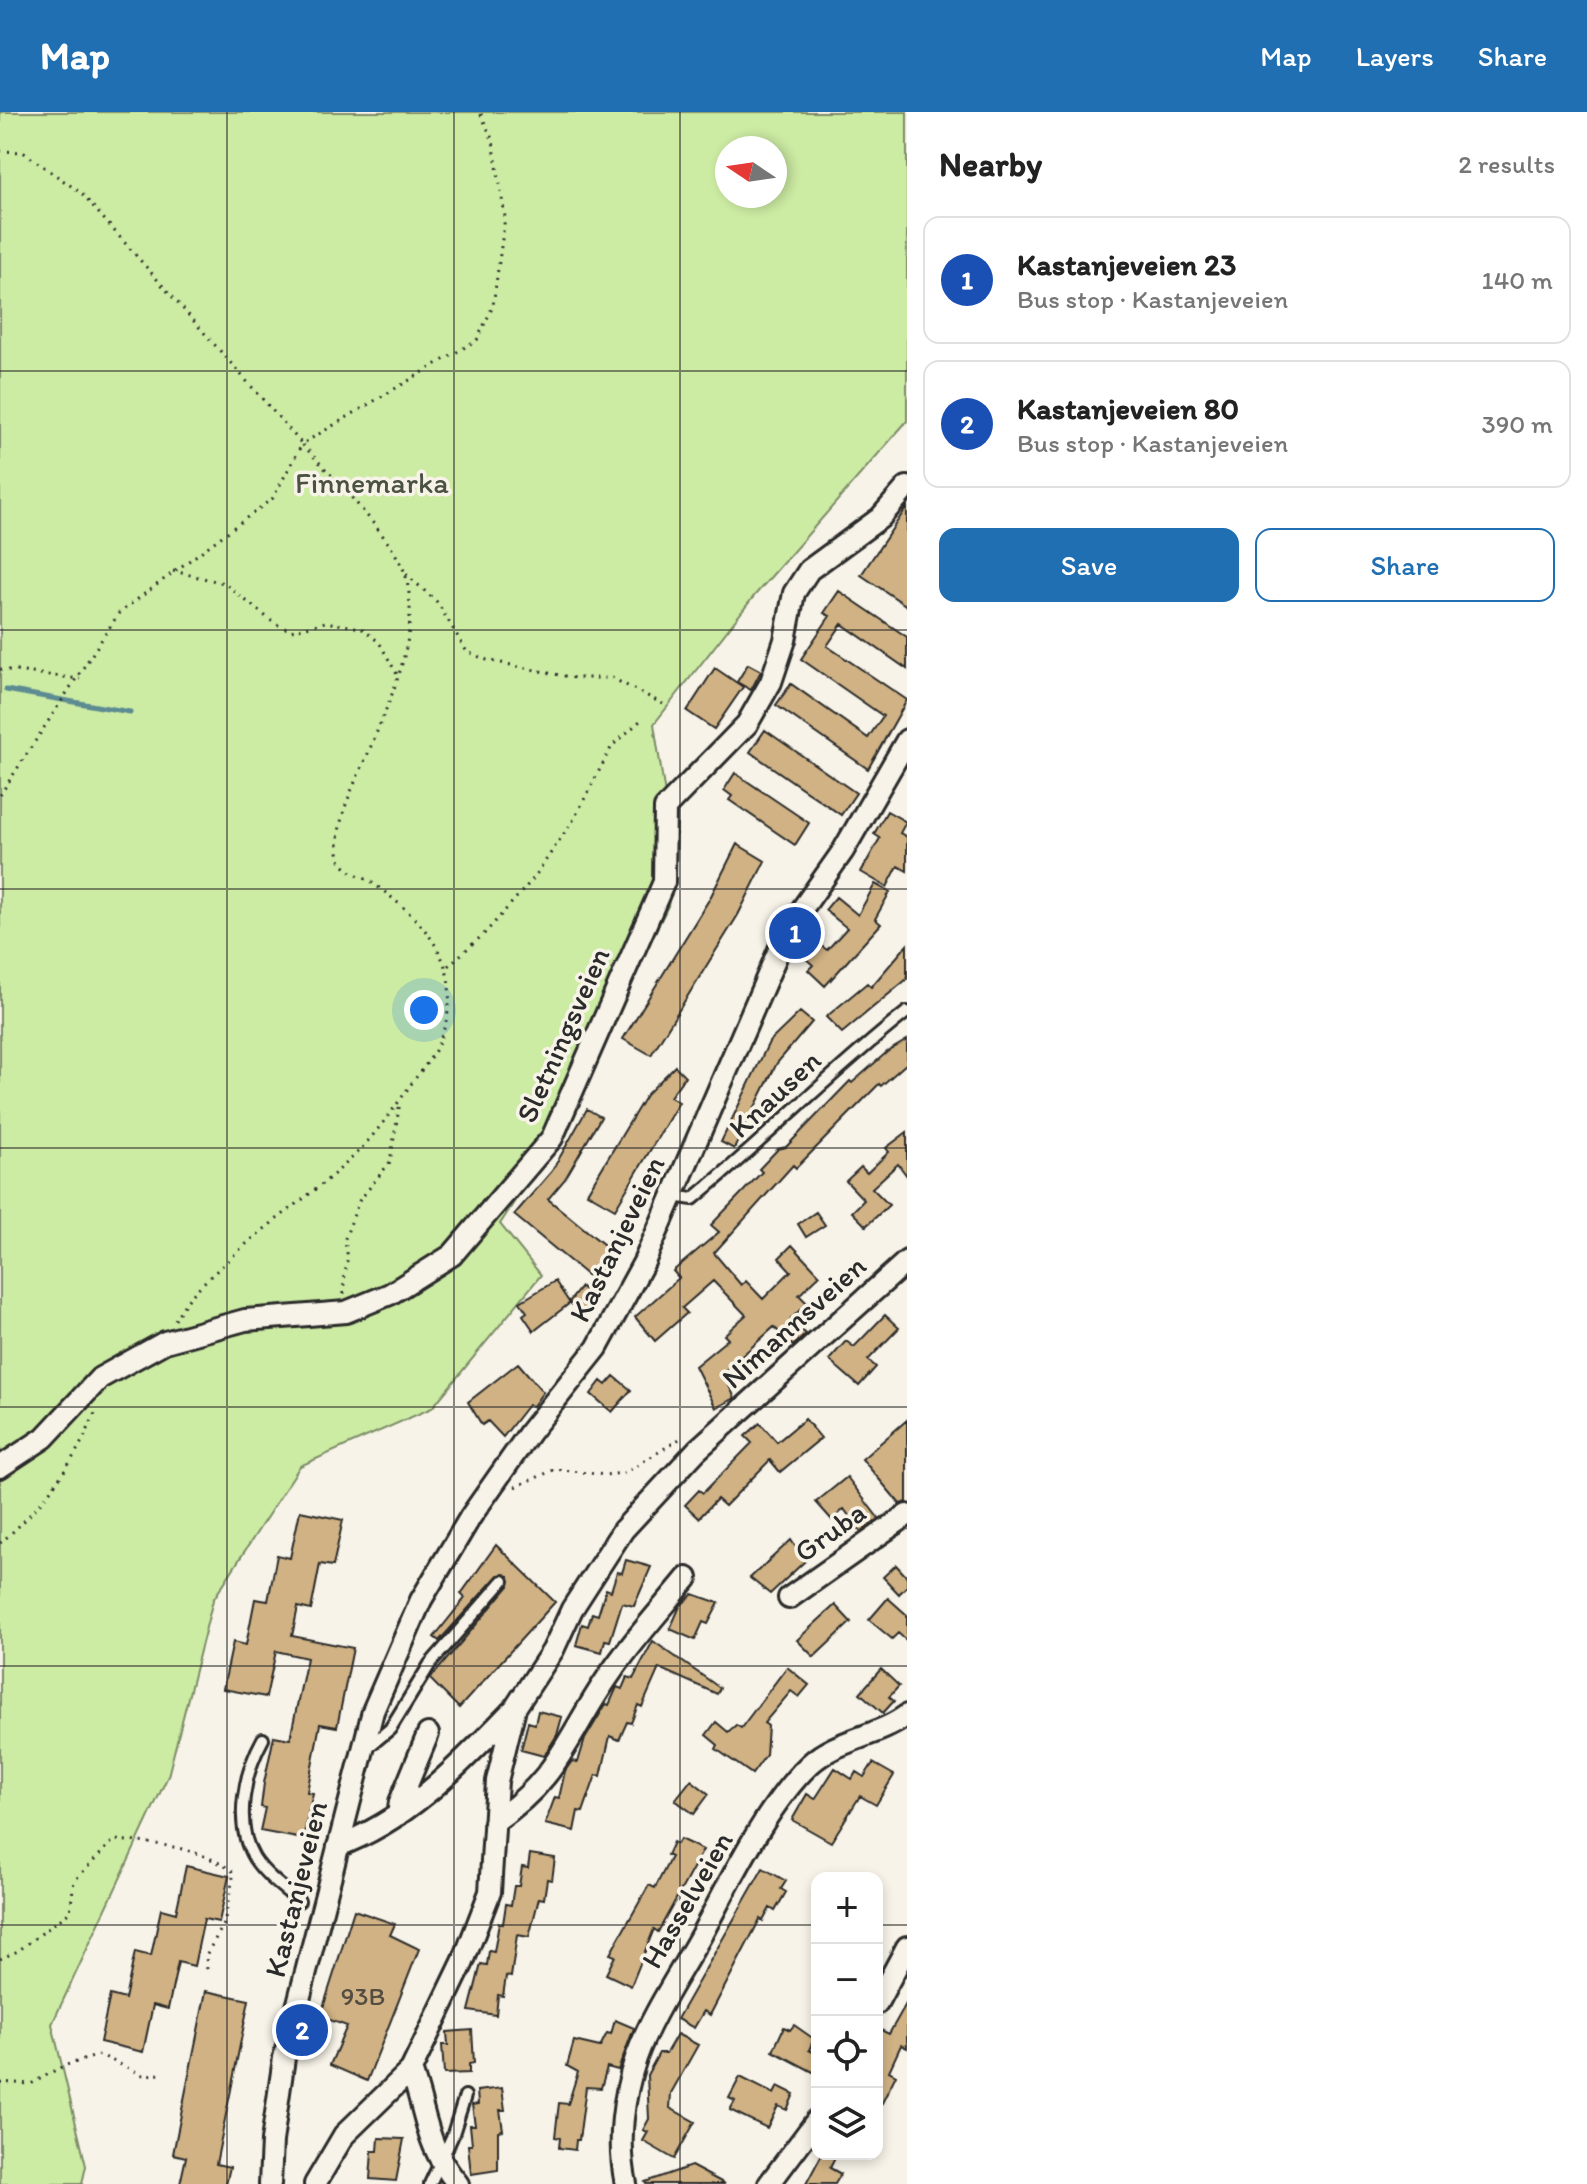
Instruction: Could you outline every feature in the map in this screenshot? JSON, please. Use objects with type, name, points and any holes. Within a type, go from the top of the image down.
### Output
[{"type":"street","name":"Sletningsveien","points":[[0,1467],[44,1438],[100,1378],[165,1342],[245,1320],[346,1312],[390,1294],[452,1255],[552,1138],[664,882],[665,808],[747,724],[771,682],[785,640],[794,593],[809,570],[880,518],[907,487]]},
{"type":"street","name":"Kastanjeveien","points":[[270,2184],[272,2141],[284,2058],[362,1752],[373,1711],[421,1600],[486,1494],[597,1348],[644,1262],[788,929],[843,851],[907,740]]},
{"type":"street","name":"Nimannsveien","points":[[515,1708],[623,1530],[697,1450],[907,1261]]},
{"type":"street","name":"Gruba","points":[[789,1598],[907,1515]]},
{"type":"street","points":[[494,1822],[538,1788],[555,1768],[608,1675],[687,1578]]},
{"type":"street","points":[[338,1846],[369,1834],[443,1782],[515,1708]]},
{"type":"street","points":[[315,2184],[344,2135],[411,2070],[463,1962],[490,1892],[497,1781],[515,1708]]},
{"type":"street","name":"Hasselveien","points":[[626,2184],[622,2127],[637,2057],[654,2018],[724,1893],[788,1792],[811,1763],[832,1750],[887,1730],[907,1715]]},
{"type":"street","points":[[398,1815],[400,1802],[428,1734]]},
{"type":"street","points":[[883,1992],[907,1947]]},
{"type":"street","points":[[411,2070],[431,2145],[441,2164],[458,2184]]},
{"type":"street","points":[[769,2184],[811,2128]]},
{"type":"lane","name":"Knausen","points":[[673,1196],[693,1199],[759,1145],[846,1060],[907,1012]]},
{"type":"lane","points":[[362,1752],[390,1729],[430,1664],[503,1581]]},
{"type":"lane","points":[[263,1739],[247,1776],[246,1836],[255,1860],[299,1901]]},
{"type":"lane","points":[[430,2184],[441,2164],[465,2096]]},
{"type":"path","points":[[0,795],[80,679],[119,613],[273,498],[302,444],[477,340],[493,306],[505,217],[493,141],[480,112]]},
{"type":"path","points":[[0,151],[23,152],[81,193],[375,526],[406,574],[437,602],[467,652],[487,660],[574,678],[612,678],[663,704]]},
{"type":"path","points":[[173,571],[224,583],[274,623],[291,631],[325,622],[361,628],[379,642],[398,677]]},
{"type":"path","points":[[165,1342],[186,1299],[261,1230],[356,1153],[401,1099],[435,1050],[447,1020],[448,966],[422,926],[372,883],[350,872],[341,862],[338,849],[342,816],[408,645],[410,612],[406,574]]},
{"type":"path","points":[[0,669],[80,679]]},
{"type":"path","points":[[448,966],[485,933],[533,879],[574,819],[612,746],[640,721]]},
{"type":"path","points":[[346,1312],[342,1277],[349,1252],[344,1241],[359,1201],[390,1162],[401,1099]]},
{"type":"path","points":[[0,1543],[47,1492],[80,1444],[96,1409]]},
{"type":"path","points":[[486,1494],[499,1494],[556,1469],[604,1475],[625,1473],[687,1434]]},
{"type":"path","points":[[0,1959],[18,1951],[70,1912],[74,1881],[114,1840],[152,1842],[211,1855],[234,1872],[224,1924],[206,1955],[207,1971]]},
{"type":"path","points":[[0,2082],[31,2084],[63,2066],[100,2055],[143,2075],[164,2074]]},
{"type":"green space","name":"Finnemarka","points":[[0,112],[907,112],[907,421],[755,595],[654,724],[676,865],[668,906],[553,1142],[500,1224],[541,1275],[432,1408],[300,1466],[213,1600],[168,1776],[52,2024],[86,2166],[82,2184],[0,2184]]},
{"type":"building","points":[[907,507],[907,606],[861,575]]},
{"type":"building","points":[[839,591],[907,637],[907,669],[842,624],[827,646],[907,700],[868,769],[776,705],[791,684],[868,738],[883,716],[801,659],[830,616],[824,613]]},
{"type":"building","points":[[748,664],[761,671],[751,690],[737,682]]},
{"type":"building","points":[[715,668],[743,687],[714,729],[687,711]]},
{"type":"building","points":[[765,730],[856,793],[841,815],[750,752]]},
{"type":"building","points":[[735,773],[809,823],[795,845],[729,800],[732,796],[724,790]]},
{"type":"building","points":[[887,811],[906,822],[900,833],[907,837],[907,871],[898,866],[887,887],[861,872],[880,838],[874,834]]},
{"type":"building","points":[[737,844],[765,861],[738,915],[651,1055],[623,1039],[710,898]]},
{"type":"building","points":[[875,884],[890,892],[875,919],[881,924],[825,986],[808,970],[813,965],[796,950],[808,936],[827,950],[847,928],[825,910],[836,897],[858,915]]},
{"type":"building","points":[[907,945],[907,979],[842,1033],[826,1017],[867,983],[871,987]]},
{"type":"building","points":[[800,1012],[812,1022],[777,1063],[734,1149],[721,1142],[769,1042]]},
{"type":"building","points":[[907,1040],[907,1063],[881,1086],[879,1084],[796,1168],[793,1165],[714,1253],[741,1285],[746,1281],[763,1299],[791,1271],[779,1258],[792,1245],[820,1275],[799,1295],[807,1303],[791,1319],[806,1334],[793,1346],[774,1327],[723,1373],[735,1398],[716,1408],[695,1366],[728,1339],[724,1335],[746,1315],[713,1281],[682,1308],[687,1313],[655,1341],[635,1317],[679,1278],[673,1271],[719,1232],[711,1225],[762,1172],[759,1169],[778,1149],[786,1147],[850,1081],[852,1083],[887,1052]]},
{"type":"building","points":[[675,1066],[685,1076],[670,1097],[679,1102],[615,1209],[587,1193],[646,1095]]},
{"type":"building","points":[[587,1109],[601,1117],[565,1179],[548,1199],[615,1254],[593,1280],[514,1215],[552,1171]]},
{"type":"building","points":[[907,1132],[907,1176],[898,1164],[872,1188],[889,1205],[866,1226],[852,1212],[864,1200],[846,1181],[861,1167],[867,1173],[889,1152],[886,1148]]},
{"type":"building","points":[[816,1212],[825,1225],[806,1237],[798,1224]]},
{"type":"building","points":[[555,1281],[569,1302],[581,1287],[597,1300],[585,1315],[570,1303],[534,1331],[523,1315],[527,1312],[520,1302]]},
{"type":"building","points":[[885,1315],[899,1328],[868,1360],[876,1367],[859,1386],[829,1360],[846,1341],[854,1347]]},
{"type":"building","points":[[518,1363],[543,1392],[533,1406],[528,1405],[503,1437],[488,1421],[482,1425],[468,1402]]},
{"type":"building","points":[[614,1376],[631,1390],[612,1412],[591,1394],[601,1381],[606,1385]]},
{"type":"building","points":[[805,1419],[821,1438],[780,1472],[770,1460],[725,1506],[717,1499],[699,1518],[685,1505],[699,1490],[703,1493],[752,1443],[745,1436],[760,1423],[777,1442]]},
{"type":"building","points":[[907,1420],[907,1502],[900,1504],[862,1459]]},
{"type":"building","points":[[847,1477],[879,1519],[861,1532],[844,1509],[832,1520],[816,1502]]},
{"type":"building","points":[[300,1511],[343,1520],[333,1566],[320,1564],[311,1610],[298,1607],[292,1636],[353,1648],[337,1727],[320,1724],[307,1792],[313,1793],[303,1839],[260,1831],[265,1808],[261,1807],[264,1783],[274,1736],[290,1739],[307,1658],[276,1651],[266,1697],[223,1689],[233,1642],[246,1645],[255,1599],[268,1601],[277,1555],[290,1558]]},
{"type":"building","points":[[791,1540],[805,1561],[770,1594],[750,1578]]},
{"type":"building","points":[[496,1545],[555,1602],[459,1708],[430,1679],[509,1586],[509,1576],[498,1575],[439,1641],[434,1637],[465,1598],[461,1594]]},
{"type":"building","points":[[626,1560],[651,1567],[634,1606],[622,1603],[610,1641],[605,1640],[602,1652],[576,1645],[582,1624],[588,1626],[592,1613],[598,1615],[606,1589],[611,1591],[617,1572],[622,1573]]},
{"type":"building","points":[[896,1565],[907,1577],[907,1586],[899,1594],[883,1577]]},
{"type":"building","points":[[693,1594],[719,1603],[708,1624],[703,1622],[695,1640],[670,1629],[680,1606]]},
{"type":"building","points":[[888,1598],[907,1615],[907,1641],[898,1633],[892,1639],[869,1620]]},
{"type":"building","points":[[835,1605],[851,1622],[814,1657],[797,1640]]},
{"type":"building","points":[[653,1641],[720,1688],[717,1694],[659,1668],[642,1707],[638,1705],[631,1723],[627,1722],[619,1740],[610,1736],[601,1776],[596,1775],[583,1812],[578,1811],[574,1831],[545,1824],[555,1797],[559,1798],[565,1771],[572,1761],[578,1762],[585,1739],[606,1704],[609,1705],[617,1687],[622,1689],[627,1677],[633,1679]]},
{"type":"building","points":[[787,1667],[809,1685],[799,1697],[791,1691],[764,1723],[768,1726],[766,1755],[752,1774],[716,1749],[718,1745],[706,1735],[716,1722],[728,1732],[736,1725],[741,1728]]},
{"type":"building","points":[[881,1669],[899,1686],[889,1697],[894,1701],[883,1713],[860,1693]]},
{"type":"building","points":[[538,1711],[562,1717],[557,1735],[544,1756],[521,1750],[528,1722],[535,1724]]},
{"type":"building","points":[[873,1763],[894,1775],[876,1805],[860,1796],[831,1842],[792,1820],[807,1794],[815,1799],[835,1768],[852,1779],[856,1772],[864,1777]]},
{"type":"building","points":[[691,1780],[709,1794],[694,1814],[675,1800]]},
{"type":"building","points":[[680,1839],[703,1850],[658,1932],[654,1929],[631,1986],[606,1974],[615,1956],[610,1954],[649,1885],[655,1888],[671,1857],[667,1855],[673,1842],[677,1844]]},
{"type":"building","points":[[530,1854],[555,1858],[552,1880],[547,1879],[544,1899],[539,1898],[529,1937],[517,1935],[511,1977],[506,1976],[503,1996],[498,1995],[496,2015],[469,2011],[481,1964],[487,1965],[489,1951],[494,1952],[499,1923],[503,1924],[506,1904],[511,1905],[514,1886],[519,1886],[522,1867],[528,1868]]},
{"type":"building","points":[[186,1866],[229,1876],[219,1922],[204,1919],[194,1966],[178,1962],[168,2009],[153,2005],[143,2052],[100,2042],[110,1995],[125,1999],[135,1952],[151,1956],[161,1909],[176,1913]]},
{"type":"building","points":[[763,1868],[786,1881],[781,1889],[786,1892],[775,1911],[770,1908],[763,1921],[760,1919],[710,2015],[704,2011],[694,2028],[677,2019]]},
{"type":"building","points":[[354,1910],[395,1924],[390,1935],[419,1949],[367,2081],[330,2065],[347,2026],[327,2019],[322,2011]]},
{"type":"building","points":[[206,1991],[249,2000],[216,2164],[230,2167],[226,2184],[180,2184],[186,2157],[173,2154]]},
{"type":"building","points":[[907,2002],[907,2048],[901,2045],[889,2071],[896,2075],[883,2101],[883,2031],[889,2034]]},
{"type":"building","points":[[615,2020],[634,2028],[618,2070],[607,2067],[601,2088],[586,2087],[575,2150],[559,2148],[560,2138],[555,2137],[559,2103],[568,2104],[578,2072],[567,2066],[574,2041],[600,2047],[607,2033],[611,2034]]},
{"type":"building","points":[[794,2025],[811,2037],[811,2071],[773,2051],[784,2027],[790,2030]]},
{"type":"building","points":[[472,2030],[474,2063],[469,2064],[469,2073],[444,2074],[442,2045],[448,2045],[447,2032]]},
{"type":"building","points":[[677,2034],[698,2045],[671,2093],[670,2108],[695,2122],[674,2159],[643,2141],[648,2132],[643,2130],[649,2119],[647,2075],[659,2053],[666,2053]]},
{"type":"building","points":[[740,2077],[774,2094],[778,2086],[794,2094],[787,2110],[778,2106],[767,2128],[730,2110],[735,2101],[729,2098]]},
{"type":"building","points":[[502,2088],[505,2110],[500,2110],[503,2130],[498,2131],[498,2170],[471,2174],[468,2145],[472,2145],[470,2125],[475,2125],[472,2105],[478,2104],[477,2091]]},
{"type":"building","points":[[379,2138],[404,2139],[396,2181],[370,2179],[372,2151],[378,2151]]},
{"type":"building","points":[[819,2160],[834,2160],[830,2168],[841,2174],[835,2184],[806,2184]]},
{"type":"building","points":[[691,2166],[725,2184],[645,2182]]},
{"type":"waterway","points":[[6,690],[130,712]]},
{"type":"place","name":"Kastanjeveien 23","points":[[795,933]]},
{"type":"place","name":"Kastanjeveien 80","points":[[302,2030]]}]
